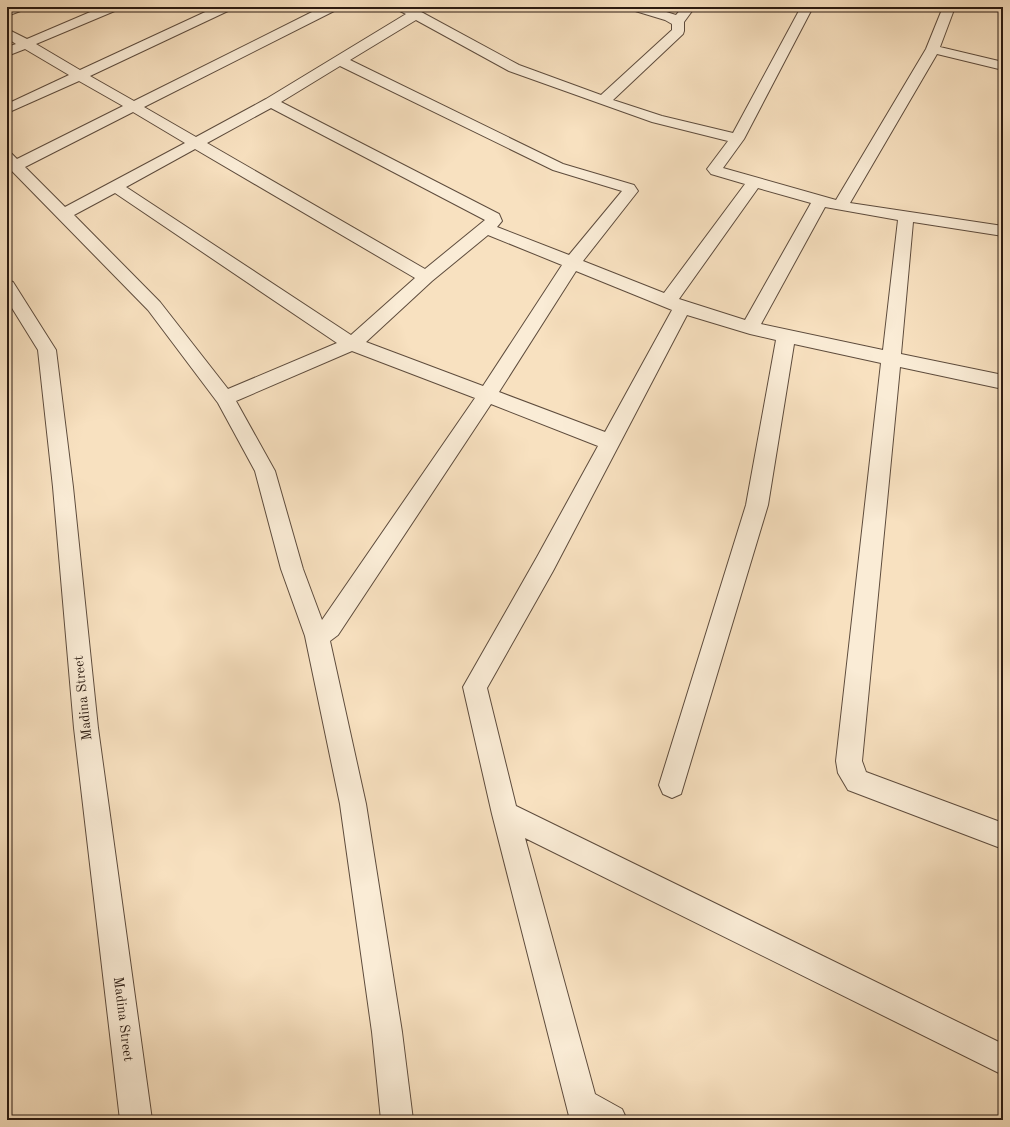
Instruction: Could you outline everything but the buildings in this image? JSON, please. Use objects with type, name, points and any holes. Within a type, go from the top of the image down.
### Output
[{"type":"street","points":[[7,12],[19,7]]},
{"type":"street","points":[[7,52],[114,7]]},
{"type":"street","points":[[7,109],[226,7]]},
{"type":"street","points":[[332,7],[133,108],[11,161],[154,306],[224,398],[265,470],[292,569],[317,636],[353,804],[387,1032],[397,1120]]},
{"type":"street","points":[[403,7],[514,68],[657,119],[737,139]]},
{"type":"street","points":[[636,7],[670,17],[678,22]]},
{"type":"street","points":[[603,101],[678,31],[678,22],[689,7]]},
{"type":"street","points":[[807,7],[737,139],[715,169],[720,173],[840,206],[1003,231]]},
{"type":"street","points":[[840,206],[933,50],[950,7]]},
{"type":"street","points":[[64,214],[271,102],[416,14]]},
{"type":"street","points":[[7,33],[133,108],[426,277]]},
{"type":"street","points":[[933,50],[1003,66]]},
{"type":"street","points":[[317,636],[330,628],[487,396],[572,263],[630,191],[628,188],[558,167],[339,60]]},
{"type":"street","points":[[224,398],[352,344],[426,277],[494,221],[493,218],[271,102]]},
{"type":"street","points":[[611,1120],[584,1112],[505,814],[475,687],[545,564],[610,442],[675,304],[754,182]]},
{"type":"street","points":[[116,187],[352,344],[610,442]]},
{"type":"street","points":[[750,328],[820,200]]},
{"type":"street","points":[[906,216],[849,761],[851,773],[858,780],[1003,836]]},
{"type":"street","points":[[486,228],[675,304],[750,328],[1003,382]]},
{"type":"street","name":"Madina Street","points":[[7,286],[47,350],[64,495],[86,728],[136,1120]]},
{"type":"street","points":[[672,785],[757,505],[786,336]]},
{"type":"street","points":[[505,814],[1003,1060]]}]
